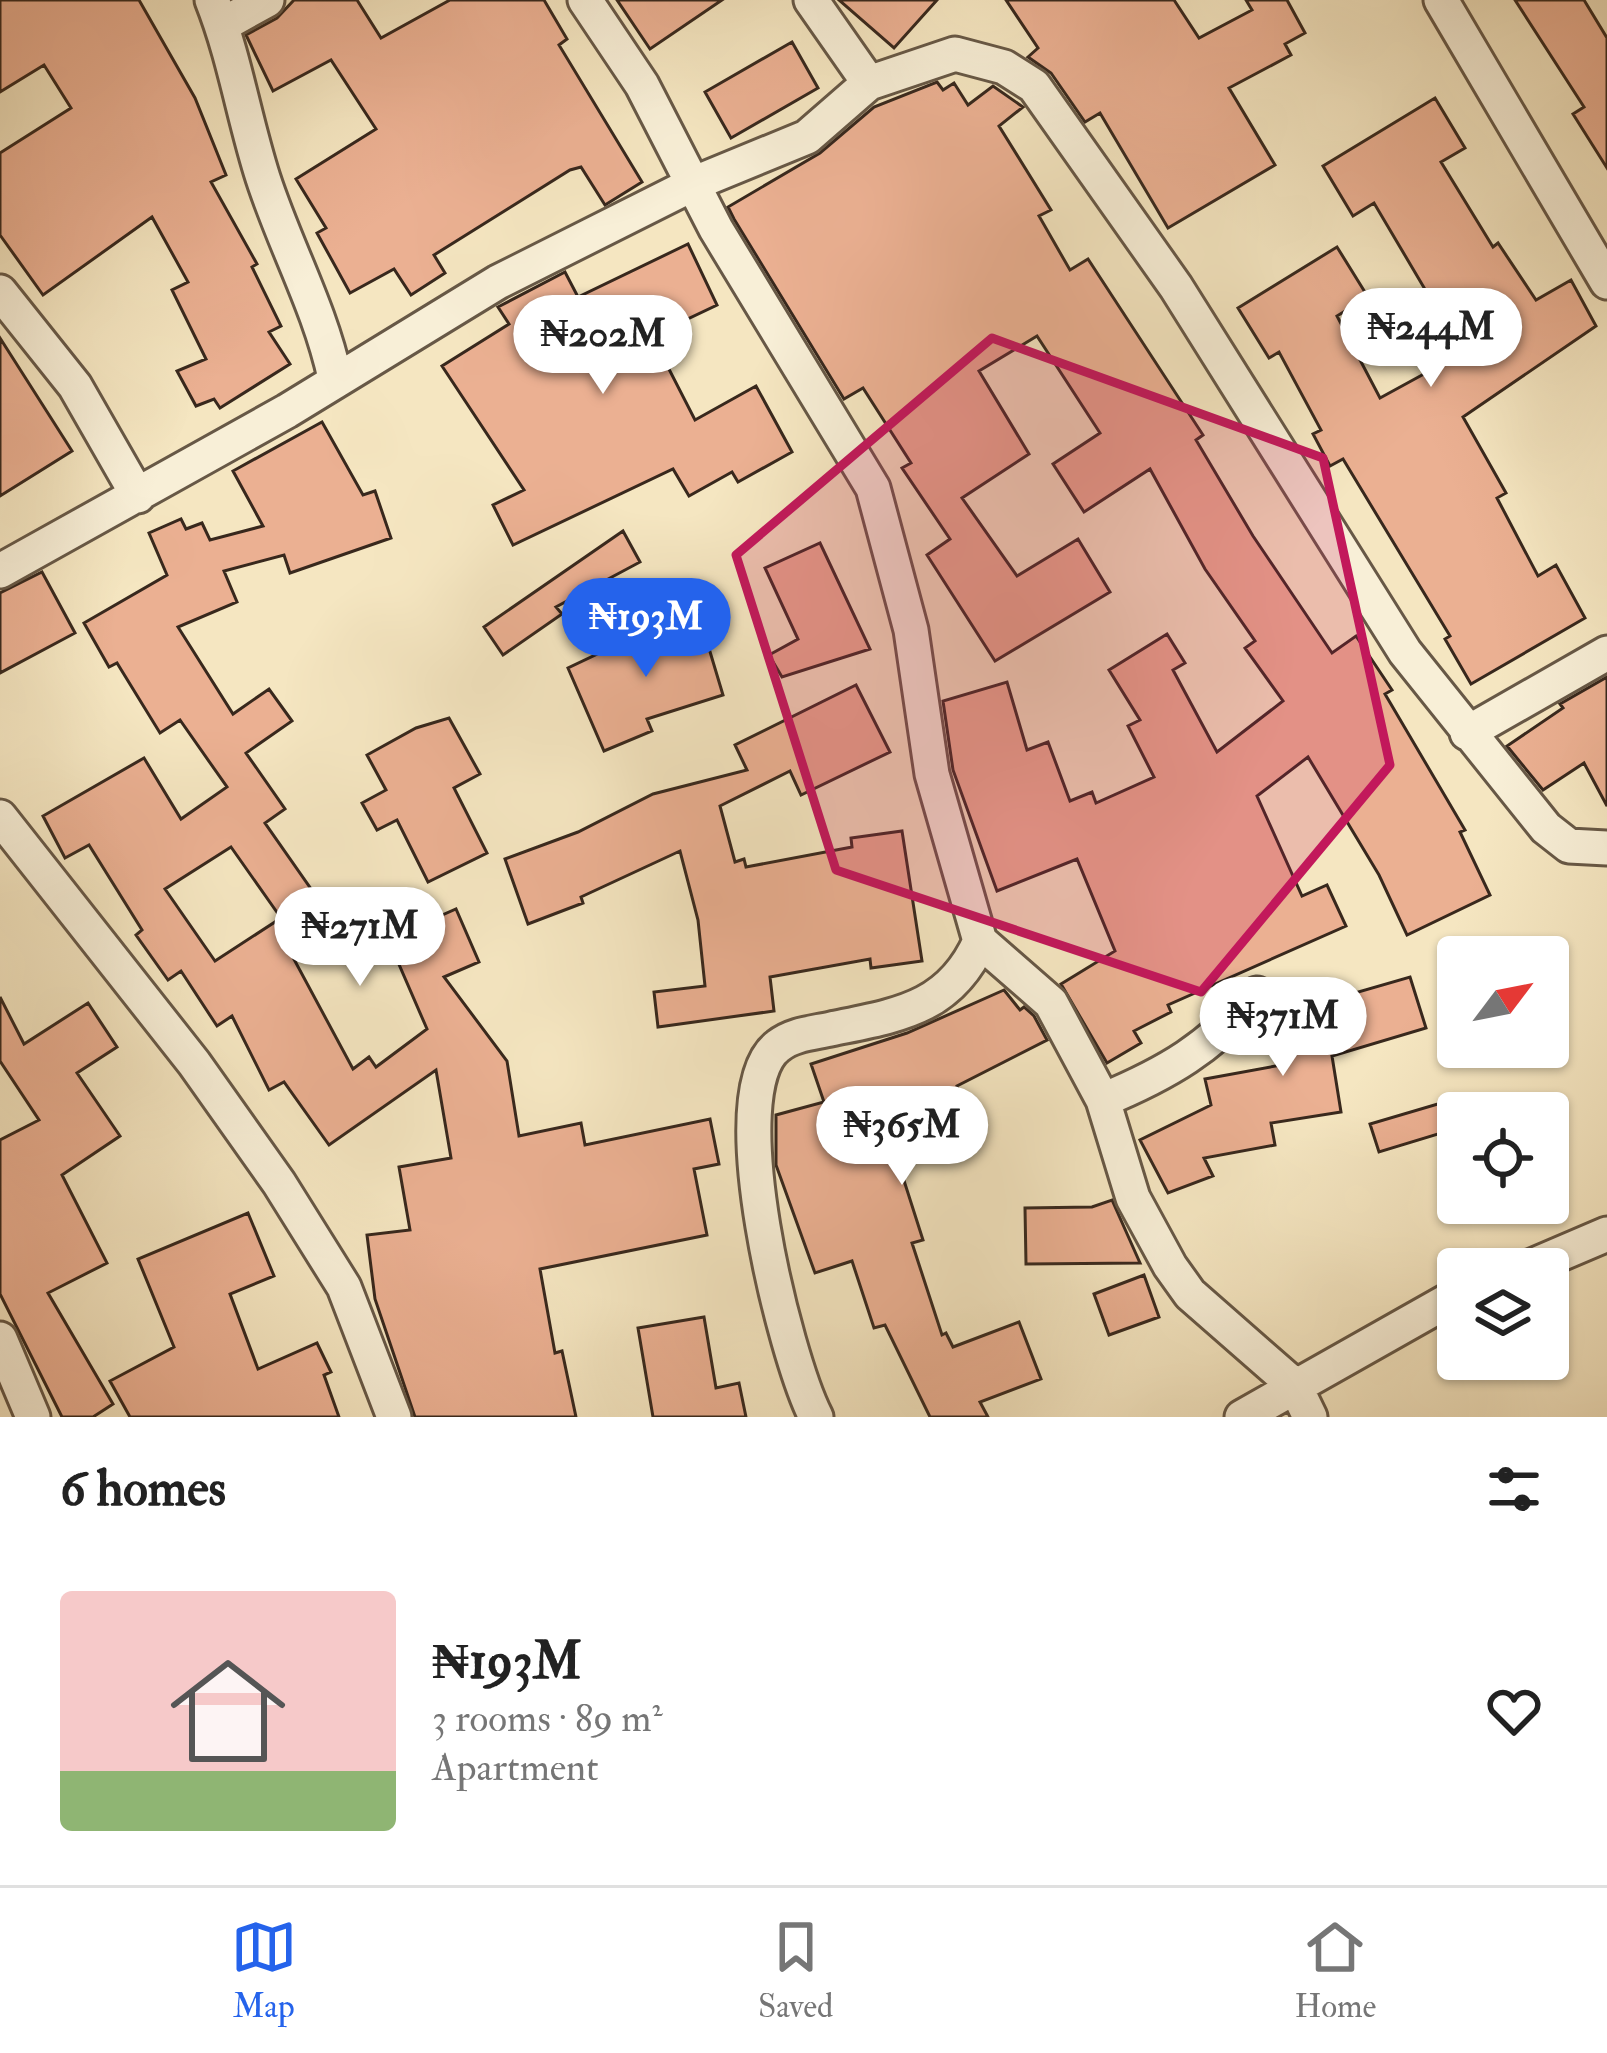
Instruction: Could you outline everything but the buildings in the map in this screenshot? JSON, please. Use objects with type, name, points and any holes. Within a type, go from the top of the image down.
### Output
[{"type":"street","points":[[267,0],[217,13],[263,176],[327,341],[335,378]]},
{"type":"street","points":[[585,0],[642,85],[716,229],[873,488],[910,630],[932,774],[980,941],[1051,1003],[1103,1100],[1133,1198],[1170,1267],[1190,1294],[1295,1386],[1310,1417]]},
{"type":"street","points":[[811,0],[869,83]]},
{"type":"street","points":[[1441,0],[1607,283]]},
{"type":"street","points":[[0,572],[138,496],[498,282],[695,183],[807,137],[869,83],[955,54],[1004,67],[1034,86],[1176,287],[1405,652],[1546,828],[1569,846],[1607,848]]},
{"type":"street","points":[[0,292],[75,386],[138,496]]},
{"type":"street","points":[[1467,733],[1607,653]]},
{"type":"street","points":[[0,817],[194,1064],[279,1183],[344,1287],[394,1417]]},
{"type":"street","points":[[816,1417],[782,1312],[760,1212],[753,1095],[761,1067],[774,1048],[791,1038],[901,1014],[932,999],[960,980],[980,941]]},
{"type":"street","points":[[1103,1100],[1155,1078],[1220,1037],[1257,994]]},
{"type":"street","points":[[1569,1250],[1607,1234]]},
{"type":"street","points":[[1241,1417],[1437,1307]]},
{"type":"street","points":[[0,1339],[33,1417]]},
{"type":"highlighted area","points":[[992,338],[1323,458],[1390,765],[1201,992],[836,870],[736,555]]}]
